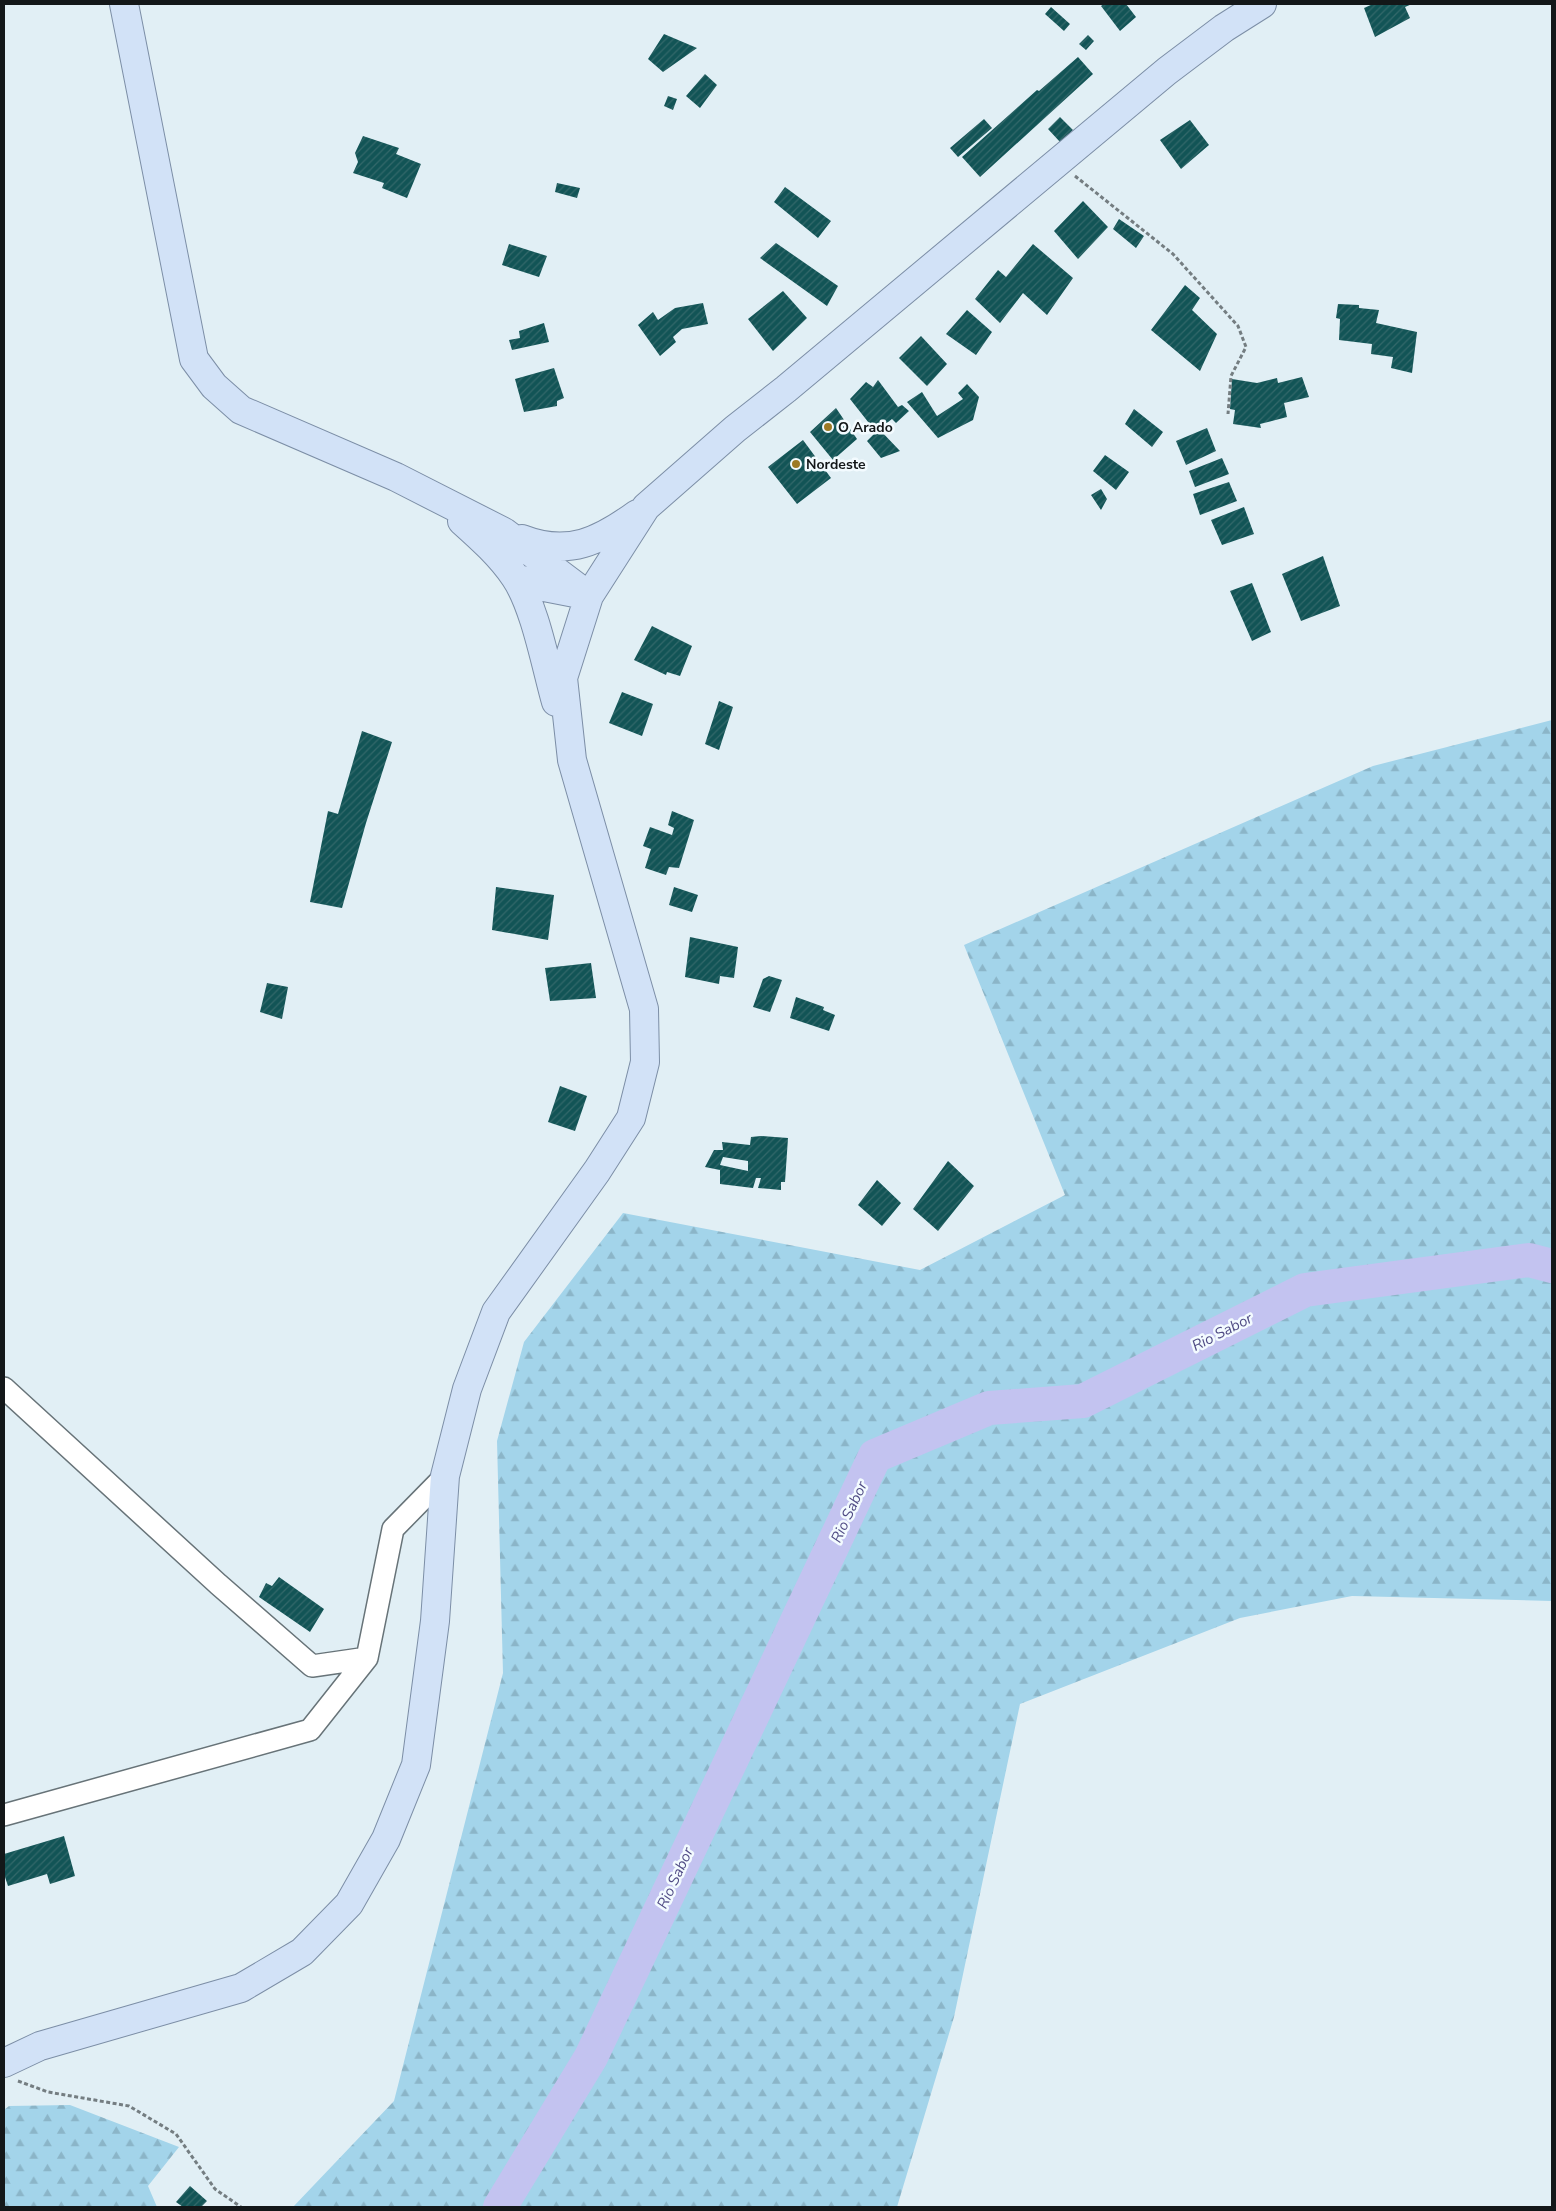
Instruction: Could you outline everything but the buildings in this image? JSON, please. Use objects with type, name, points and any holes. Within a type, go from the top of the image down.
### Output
[{"type":"main road","points":[[124,4],[194,359],[214,386],[241,410],[417,487],[504,532],[544,546],[568,547],[588,543],[616,529],[646,507],[735,429],[794,383],[1167,71],[1224,28],[1262,4]]},
{"type":"main road","points":[[8,2071],[40,2046],[241,1988],[302,1952],[349,1904],[386,1839],[416,1765],[435,1621],[445,1476],[467,1389],[496,1312],[597,1171],[631,1118],[645,1062],[644,1009],[526,599],[516,578],[487,543],[451,511],[417,487]]},
{"type":"main road","points":[[572,760],[563,678],[589,596],[646,507]]},
{"type":"main road","points":[[504,532],[589,596]]},
{"type":"main road","points":[[516,578],[589,596]]},
{"type":"street","points":[[4,1388],[218,1584],[312,1666],[367,1658]]},
{"type":"street","points":[[4,1815],[310,1730],[367,1658],[393,1529],[445,1476]]},
{"type":"path","points":[[1058,162],[1173,254],[1238,326],[1246,347],[1231,376],[1228,414]]},
{"type":"path","points":[[8,2071],[48,2092],[129,2106],[176,2134],[215,2189],[241,2207]]},
{"type":"green space","points":[[1552,720],[1552,1601],[1352,1596],[1240,1618],[1020,1704],[954,2017],[897,2207],[293,2207],[394,2101],[503,1673],[497,1441],[524,1342],[623,1213],[920,1270],[1065,1195],[964,945],[1373,766]]},
{"type":"green space","points":[[70,2105],[179,2147],[148,2186],[157,2207],[4,2207],[4,2110],[9,2106]]},
{"type":"waterway","name":"Rio Sabor","points":[[500,2207],[591,2057],[875,1456],[989,1408],[1083,1401],[1305,1290],[1529,1260],[1552,1266]]},
{"type":"place","name":"O Arado","points":[[828,427]]},
{"type":"place","name":"Nordeste","points":[[796,464]]}]
